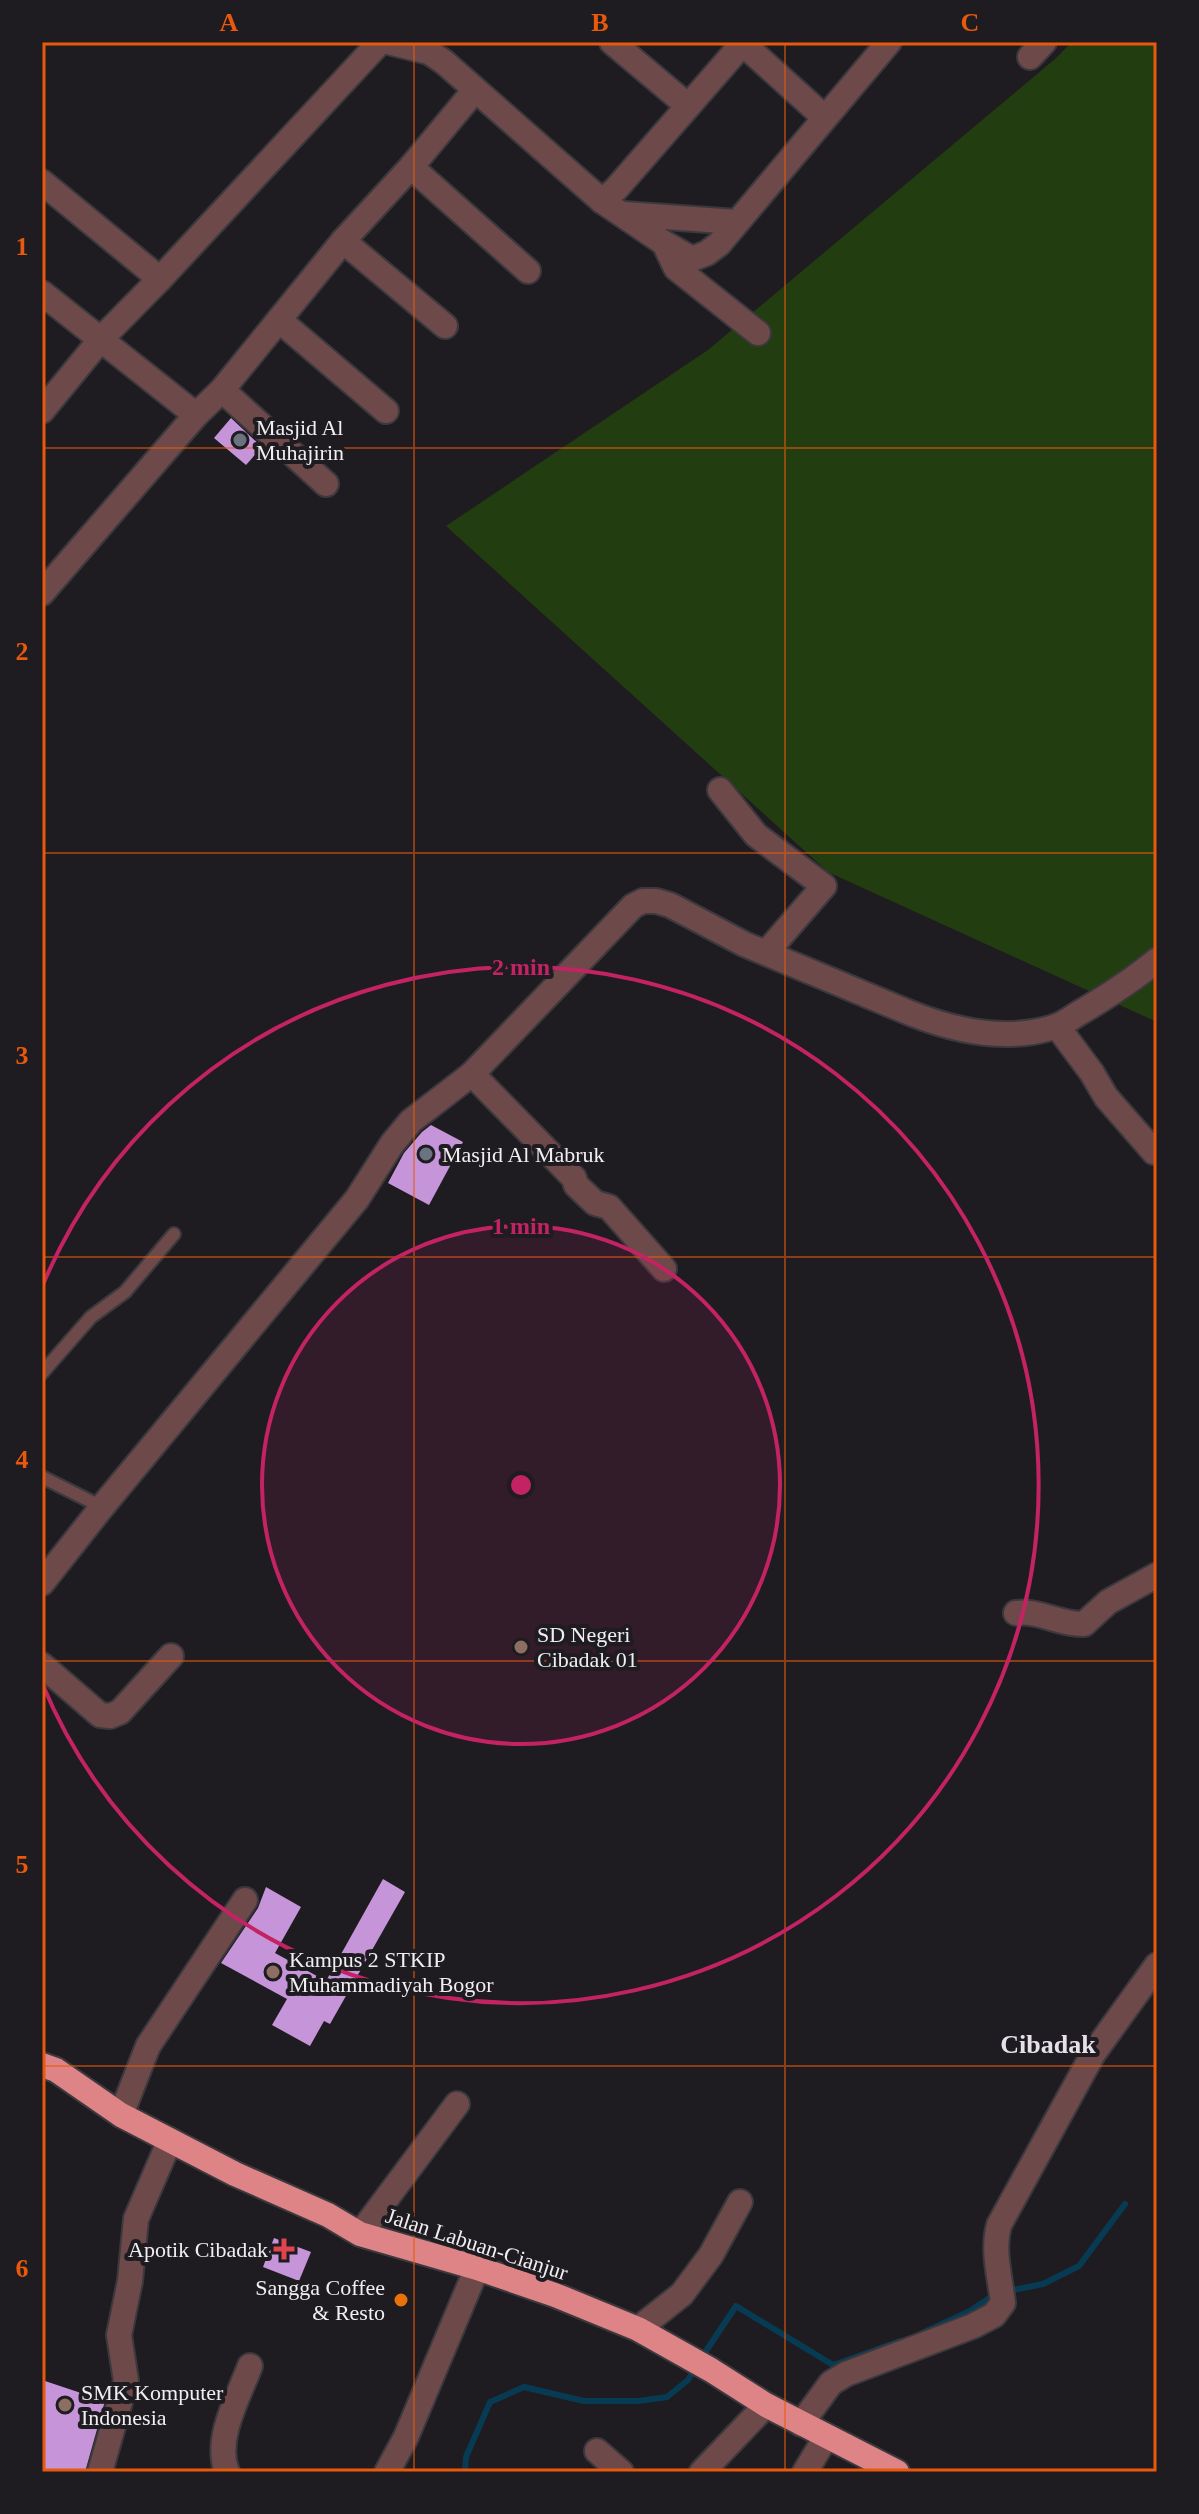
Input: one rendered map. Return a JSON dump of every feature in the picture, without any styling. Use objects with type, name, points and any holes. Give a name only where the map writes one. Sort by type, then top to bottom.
[{"type":"highway","name":"Jalan Labuan-Cianjur","points":[[42,2065],[56,2070],[121,2115],[235,2174],[328,2215],[360,2234],[477,2268],[638,2329],[766,2405],[897,2472]]},
{"type":"street","points":[[42,411],[101,339],[380,42]]},
{"type":"street","points":[[388,42],[429,52],[444,62],[612,208],[692,259],[719,244],[889,42]]},
{"type":"street","points":[[612,42],[687,105]]},
{"type":"street","points":[[612,208],[616,189],[743,42],[824,117]]},
{"type":"street","points":[[42,593],[196,415],[222,390],[343,241],[411,167],[475,90]]},
{"type":"street","points":[[411,167],[528,271]]},
{"type":"street","points":[[42,182],[160,279]]},
{"type":"street","points":[[612,208],[736,222]]},
{"type":"street","points":[[343,241],[445,326]]},
{"type":"street","points":[[664,243],[676,268],[758,333]]},
{"type":"street","points":[[42,293],[196,415]]},
{"type":"street","points":[[279,320],[386,411]]},
{"type":"street","points":[[222,390],[326,484]]},
{"type":"street","points":[[720,790],[756,835],[824,886],[766,953]]},
{"type":"street","points":[[42,1583],[357,1199],[392,1144],[411,1121],[472,1074],[633,906],[643,901],[670,905],[744,944],[910,1013],[968,1032],[1031,1032],[1057,1026],[1126,986],[1157,960]]},
{"type":"street","points":[[1057,1026],[1106,1097],[1154,1152]]},
{"type":"street","points":[[472,1074],[574,1178],[576,1185],[595,1203],[609,1207],[664,1269]]},
{"type":"street","points":[[1016,1613],[1028,1611],[1069,1624],[1084,1624],[1108,1602],[1157,1575]]},
{"type":"street","points":[[42,1665],[100,1715],[110,1716],[120,1712],[171,1656]]},
{"type":"street","points":[[121,2115],[148,2046],[245,1900]]},
{"type":"street","points":[[801,2424],[831,2383],[846,2374],[973,2326],[994,2315],[1002,2293],[995,2250],[999,2225],[1093,2054],[1157,1965]]},
{"type":"street","points":[[360,2234],[457,2104]]},
{"type":"street","points":[[100,2472],[126,2381],[119,2335],[130,2281],[136,2219],[170,2140]]},
{"type":"street","points":[[638,2329],[690,2285],[711,2255],[740,2202]]},
{"type":"street","points":[[387,2472],[406,2437],[477,2268]]},
{"type":"street","points":[[227,2472],[222,2458],[226,2433],[250,2366]]},
{"type":"street","points":[[702,2472],[766,2405]]},
{"type":"street","points":[[805,2472],[826,2437]]},
{"type":"street","points":[[597,2451],[621,2472]]},
{"type":"lane","points":[[42,1373],[91,1317],[125,1292],[174,1234]]},
{"type":"lane","points":[[42,1477],[102,1507]]},
{"type":"green space","points":[[1072,42],[1157,42],[1157,1022],[828,872],[446,526],[708,350]]},
{"type":"building","name":"Masjid Al Muhajirin","points":[[231,418],[262,447],[246,465],[214,438]]},
{"type":"building","name":"Masjid Al Mabruk","points":[[431,1125],[463,1142],[429,1205],[388,1183],[404,1153]]},
{"type":"building","name":"Kampus 2 STKIP Muhammadiyah Bogor","points":[[383,1879],[405,1892],[330,2024],[324,2021],[310,2046],[272,2025],[287,1999],[221,1963],[258,1908],[266,1887],[301,1907],[275,1953],[326,1981]]},
{"type":"building","points":[[274,2238],[311,2252],[299,2281],[263,2267]]},
{"type":"building","name":"SMK Komputer Indonesia","points":[[42,2380],[105,2401],[85,2472],[42,2472]]},
{"type":"waterway","points":[[1008,2291],[1043,2284],[1079,2266],[1125,2204]]},
{"type":"waterway","points":[[922,2333],[970,2311],[997,2293]]},
{"type":"waterway","points":[[700,2360],[736,2306],[833,2365],[900,2341]]},
{"type":"waterway","points":[[465,2472],[466,2457],[490,2402],[524,2387],[584,2401],[639,2401],[667,2397],[688,2380],[695,2369]]},
{"type":"place","name":"Masjid Al Muhajirin","points":[[240,440]]},
{"type":"place","name":"Masjid Al Mabruk","points":[[426,1154]]},
{"type":"place","name":"SD Negeri Cibadak 01","points":[[521,1647]]},
{"type":"place","name":"Kampus 2 STKIP Muhammadiyah Bogor","points":[[273,1972]]},
{"type":"place","name":"Apotik Cibadak","points":[[284,2249]]},
{"type":"place","name":"Sangga Coffee & Resto","points":[[401,2300]]},
{"type":"place","name":"SMK Komputer Indonesia","points":[[65,2405]]},
{"type":"district","name":"Cibadak","points":[[1048,2044]]}]
